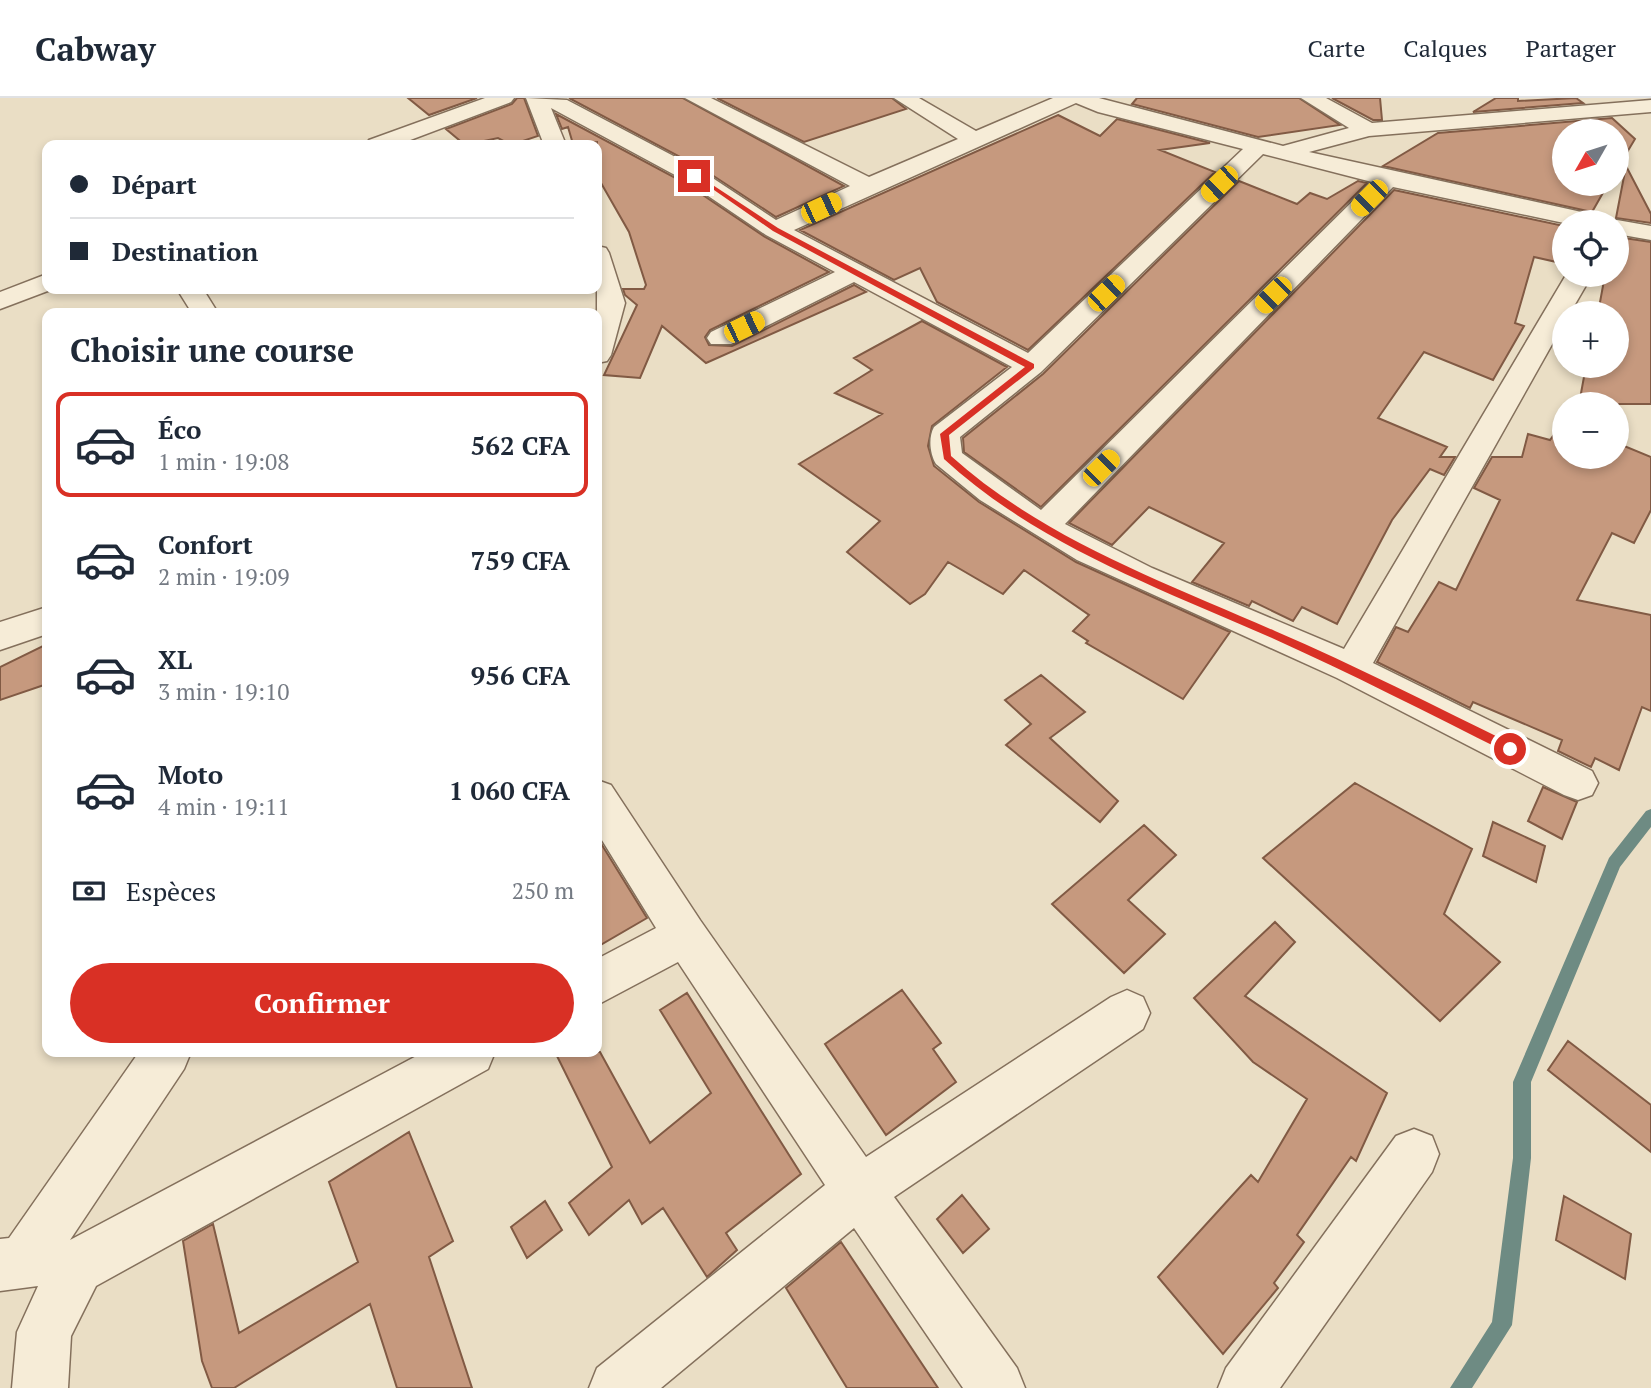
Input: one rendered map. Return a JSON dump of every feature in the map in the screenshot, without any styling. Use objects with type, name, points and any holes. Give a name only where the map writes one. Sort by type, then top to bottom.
[{"type":"street","points":[[391,140],[504,98]]},
{"type":"street","points":[[537,98],[560,104],[615,132],[694,176],[775,230],[1031,366]]},
{"type":"street","points":[[537,98],[553,140]]},
{"type":"street","points":[[695,98],[867,186]]},
{"type":"street","points":[[904,98],[973,138]]},
{"type":"street","points":[[775,230],[973,138],[1070,98]]},
{"type":"street","points":[[1081,98],[1105,108],[1268,151],[1552,213]]},
{"type":"street","points":[[1311,98],[1368,130]]},
{"type":"street","points":[[1578,783],[1351,669],[1087,552],[977,484],[947,457],[945,434],[1031,366],[1268,151],[1368,130],[1651,106]]},
{"type":"street","points":[[1044,526],[1388,179]]},
{"type":"street","points":[[1629,229],[1651,233]]},
{"type":"street","points":[[602,270],[612,303],[602,338]]},
{"type":"street","points":[[721,338],[855,272]]},
{"type":"street","points":[[0,301],[42,284]]},
{"type":"street","points":[[1351,669],[1573,287]]},
{"type":"street","points":[[0,636],[42,622]]},
{"type":"street","points":[[602,805],[685,935],[997,1388]]},
{"type":"street","points":[[602,980],[685,935]]},
{"type":"street","points":[[617,1388],[859,1191],[1126,1013]]},
{"type":"street","points":[[12,1264],[163,1057]]},
{"type":"street","points":[[12,1264],[77,1266],[462,1057]]},
{"type":"street","points":[[1246,1388],[1415,1154]]},
{"type":"street","points":[[40,1388],[44,1332],[77,1266]]},
{"type":"building","points":[[408,98],[477,98],[429,115]]},
{"type":"building","points":[[517,98],[524,98],[538,136],[526,140],[459,140],[446,129],[512,104]]},
{"type":"building","points":[[569,98],[683,98],[844,186],[776,217],[703,169]]},
{"type":"building","points":[[717,98],[892,98],[906,109],[804,142]]},
{"type":"building","points":[[1137,98],[1299,98],[1340,125],[1258,137],[1132,104]]},
{"type":"building","points":[[1332,98],[1380,98],[1382,120],[1373,120]]},
{"type":"building","points":[[1496,98],[1518,98],[1518,101],[1576,98],[1583,103],[1473,112]]},
{"type":"building","points":[[556,114],[685,183],[765,237],[829,272],[710,330],[705,337],[709,345],[732,346],[854,285],[866,292],[706,363],[662,326],[640,378],[604,375],[637,305],[625,295],[623,289],[644,289],[646,285],[629,232],[602,185],[602,140],[572,140],[568,127],[562,129]]},
{"type":"building","points":[[1058,115],[1100,136],[1117,119],[1210,143],[1160,150],[1215,172],[1028,350],[937,302],[920,268],[894,280],[800,230]]},
{"type":"building","points":[[1552,123],[1552,196],[1601,196],[1593,210],[1583,210],[1383,166],[1438,133]]},
{"type":"building","points":[[1629,134],[1635,139],[1629,149]]},
{"type":"building","points":[[1629,172],[1651,214],[1651,223],[1629,220],[1629,210],[1618,210],[1620,196],[1629,196]]},
{"type":"building","points":[[1239,181],[1297,204],[1310,193],[1327,199],[1358,181],[1367,183],[1041,507],[964,452],[963,438],[1043,374]]},
{"type":"building","points":[[1394,190],[1552,223],[1552,261],[1534,257],[1515,323],[1524,326],[1493,380],[1424,352],[1378,418],[1447,447],[1440,457],[1455,457],[1444,475],[1430,469],[1392,520],[1337,624],[1302,607],[1293,621],[1252,601],[1249,606],[1192,582],[1224,543],[1149,507],[1112,545],[1069,523]]},
{"type":"building","points":[[1629,239],[1651,242],[1651,404],[1629,404],[1629,392],[1581,392],[1584,378],[1629,378],[1629,301],[1600,301],[1603,287],[1629,287]]},
{"type":"building","points":[[922,321],[1007,367],[932,426],[928,446],[934,466],[979,502],[1076,562],[1230,632],[1183,699],[1086,643],[1088,641],[1073,631],[1089,615],[1024,570],[1003,594],[948,562],[925,594],[910,604],[847,552],[880,521],[799,464],[882,414],[835,393],[872,370],[854,358]]},
{"type":"building","points":[[1528,434],[1550,440],[1552,437],[1552,469],[1629,469],[1629,448],[1651,457],[1651,510],[1634,543],[1612,533],[1577,600],[1651,615],[1651,711],[1642,707],[1619,770],[1595,758],[1591,767],[1558,751],[1562,740],[1473,702],[1470,708],[1377,662],[1396,627],[1408,632],[1439,582],[1456,590],[1500,500],[1474,488],[1492,457],[1522,457]]},
{"type":"building","points":[[42,646],[42,686],[0,700],[0,667]]},
{"type":"building","points":[[1041,675],[1085,712],[1050,738],[1118,801],[1100,822],[1006,745],[1031,724],[1005,700]]},
{"type":"building","points":[[1355,783],[1472,849],[1444,914],[1500,962],[1440,1021],[1263,858]]},
{"type":"building","points":[[1543,787],[1577,802],[1562,839],[1528,821]]},
{"type":"building","points":[[1493,822],[1545,846],[1536,882],[1483,856]]},
{"type":"building","points":[[1144,825],[1176,855],[1128,900],[1165,934],[1124,973],[1052,904]]},
{"type":"building","points":[[602,845],[647,918],[602,944]]},
{"type":"building","points":[[1275,922],[1295,942],[1245,996],[1387,1093],[1356,1161],[1351,1157],[1297,1235],[1304,1242],[1274,1283],[1278,1288],[1223,1354],[1158,1277],[1251,1175],[1258,1182],[1307,1099],[1253,1062],[1194,998]]},
{"type":"building","points":[[902,990],[941,1043],[933,1049],[956,1082],[886,1135],[825,1044]]},
{"type":"building","points":[[687,993],[801,1174],[726,1233],[737,1250],[707,1277],[663,1208],[642,1224],[629,1200],[589,1235],[569,1203],[612,1167],[557,1057],[602,1056],[650,1143],[711,1093],[660,1010]]},
{"type":"building","points":[[1568,1041],[1651,1105],[1651,1152],[1548,1070]]},
{"type":"building","points":[[409,1132],[453,1241],[429,1257],[472,1388],[397,1388],[370,1304],[234,1388],[212,1388],[202,1361],[183,1241],[213,1224],[239,1333],[358,1262],[329,1182]]},
{"type":"building","points":[[962,1195],[989,1229],[963,1253],[937,1219]]},
{"type":"building","points":[[1564,1196],[1631,1234],[1625,1279],[1556,1240]]},
{"type":"building","points":[[545,1201],[562,1230],[527,1258],[511,1227]]},
{"type":"building","points":[[841,1242],[938,1388],[847,1388],[786,1288]]},
{"type":"waterway","points":[[1460,1388],[1502,1325],[1522,1158],[1522,1082],[1614,863],[1651,816]]},
{"type":"route","points":[[694,176],[775,230],[1031,366],[945,434],[947,457],[977,484],[1087,552],[1351,669],[1510,749]]}]
